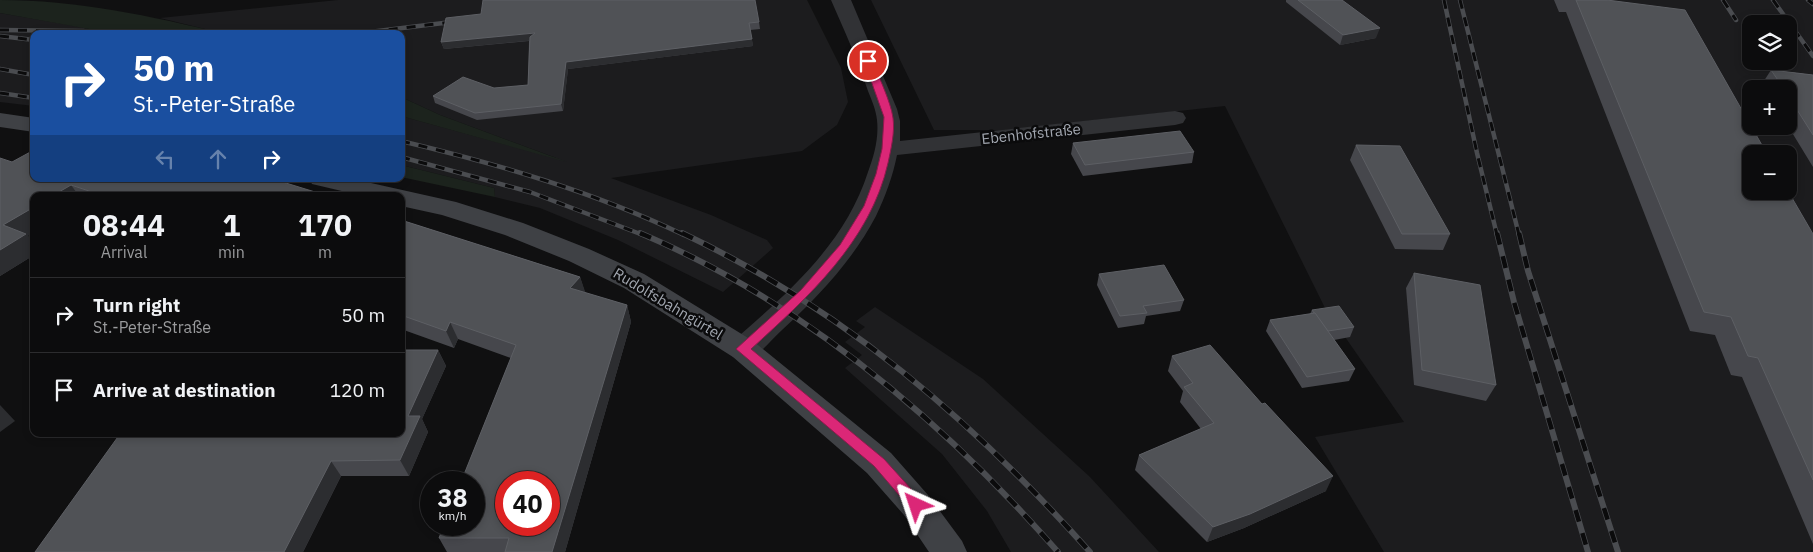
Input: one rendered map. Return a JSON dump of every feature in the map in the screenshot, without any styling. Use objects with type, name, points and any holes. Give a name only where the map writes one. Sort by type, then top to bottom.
[{"type":"street","points":[[743,349],[806,292],[844,248],[870,206],[881,174],[887,149],[888,117],[866,54],[841,0]]},
{"type":"street","name":"Ebenhofstraße","points":[[887,149],[1176,118]]},
{"type":"street","points":[[0,120],[30,124]]},
{"type":"street","points":[[334,182],[378,192]]},
{"type":"street","name":"Rudolfsbahngürtel","points":[[405,199],[447,208],[514,229],[579,255],[634,281],[743,349],[879,462],[916,505],[949,552]]},
{"type":"shaded area","points":[[0,0],[57,3],[113,10],[208,30],[95,30],[0,13]]},
{"type":"shaded area","points":[[338,0],[807,0],[841,68],[848,102],[837,125],[802,151],[611,178],[711,215],[767,240],[773,248],[723,292],[618,240],[540,208],[495,197],[494,188],[405,166],[405,117],[559,159],[440,115],[405,99],[405,30],[209,30],[160,18]]},
{"type":"shaded area","points":[[871,0],[1813,0],[1813,552],[1384,552],[1315,437],[1404,422],[1325,308],[1225,106],[1003,130],[934,130]]},
{"type":"shaded area","points":[[0,13],[98,30],[30,30],[30,106],[0,102]]},
{"type":"shaded area","points":[[405,99],[440,115],[567,162],[405,117]]},
{"type":"shaded area","points":[[405,166],[494,188],[495,197],[405,178]]},
{"type":"shaded area","points":[[875,307],[983,379],[1090,477],[1159,552],[1011,552],[987,511],[942,454],[845,368],[862,355],[845,342],[865,327],[856,321]]},
{"type":"building","points":[[483,0],[755,0],[759,22],[749,23],[752,39],[566,62],[561,104],[475,113],[433,96],[463,77],[494,88],[528,85],[530,37],[535,33],[441,42],[446,18],[481,14]]},
{"type":"building","points":[[1298,0],[1342,0],[1380,28],[1343,35]]},
{"type":"building","points":[[1576,0],[1607,0],[1685,10],[1742,110],[1742,135],[1756,135],[1762,145],[1742,145],[1742,200],[1793,200],[1813,234],[1813,480],[1758,358],[1748,356],[1731,317],[1704,312]]},
{"type":"building","points":[[1771,70],[1813,75],[1813,135],[1797,110],[1797,80],[1778,80]]},
{"type":"building","points":[[1180,131],[1194,152],[1085,165],[1073,143]]},
{"type":"building","points":[[1356,145],[1400,146],[1450,234],[1402,234]]},
{"type":"building","points":[[30,152],[30,182],[283,182],[315,192],[92,192],[71,185],[59,192],[30,192],[30,209],[3,225],[26,234],[0,250],[0,158],[12,162]]},
{"type":"building","points":[[405,221],[580,277],[570,288],[627,305],[560,526],[560,471],[495,471],[495,536],[557,536],[552,552],[505,552],[509,538],[439,538],[440,536],[485,536],[485,471],[465,471],[516,345],[450,322],[446,331],[405,316]]},
{"type":"building","points":[[1164,265],[1184,300],[1143,306],[1147,313],[1120,316],[1099,274]]},
{"type":"building","points":[[1414,273],[1480,285],[1496,385],[1422,370]]},
{"type":"building","points":[[1339,306],[1354,327],[1328,331],[1312,310]]},
{"type":"building","points":[[1315,313],[1355,369],[1307,377],[1270,320]]},
{"type":"building","points":[[1210,345],[1262,404],[1265,403],[1333,476],[1250,514],[1213,527],[1139,455],[1214,423],[1184,387],[1193,383],[1172,356]]},
{"type":"building","points":[[405,350],[438,350],[408,416],[420,416],[400,460],[331,461],[284,552],[35,552],[118,437],[405,437]]},
{"type":"railway","points":[[1444,0],[1497,235]]},
{"type":"railway","points":[[1460,0],[1519,235]]},
{"type":"railway","points":[[1723,0],[1736,20]]},
{"type":"railway","points":[[1773,0],[1813,56]]},
{"type":"railway","points":[[1808,0],[1813,4]]},
{"type":"railway","points":[[386,30],[460,21]]},
{"type":"railway","points":[[0,30],[30,30]]},
{"type":"railway","points":[[0,36],[30,40]]},
{"type":"railway","points":[[0,69],[30,74]]},
{"type":"railway","points":[[0,93],[30,97]]},
{"type":"railway","points":[[405,142],[545,180],[615,205],[684,235]]},
{"type":"railway","points":[[405,158],[530,192],[643,235]]},
{"type":"railway","points":[[640,233],[700,261],[758,293],[813,329],[867,369],[918,411],[967,456],[1058,552]]},
{"type":"railway","points":[[682,233],[741,263],[797,296],[851,333],[902,372],[952,413],[999,457],[1090,552]]},
{"type":"railway","points":[[1497,233],[1514,302],[1588,552]]},
{"type":"railway","points":[[1519,233],[1528,271],[1618,552]]},
{"type":"route","points":[[868,61],[888,117],[887,149],[870,206],[844,248],[806,292],[743,349],[879,462],[916,505]]}]
